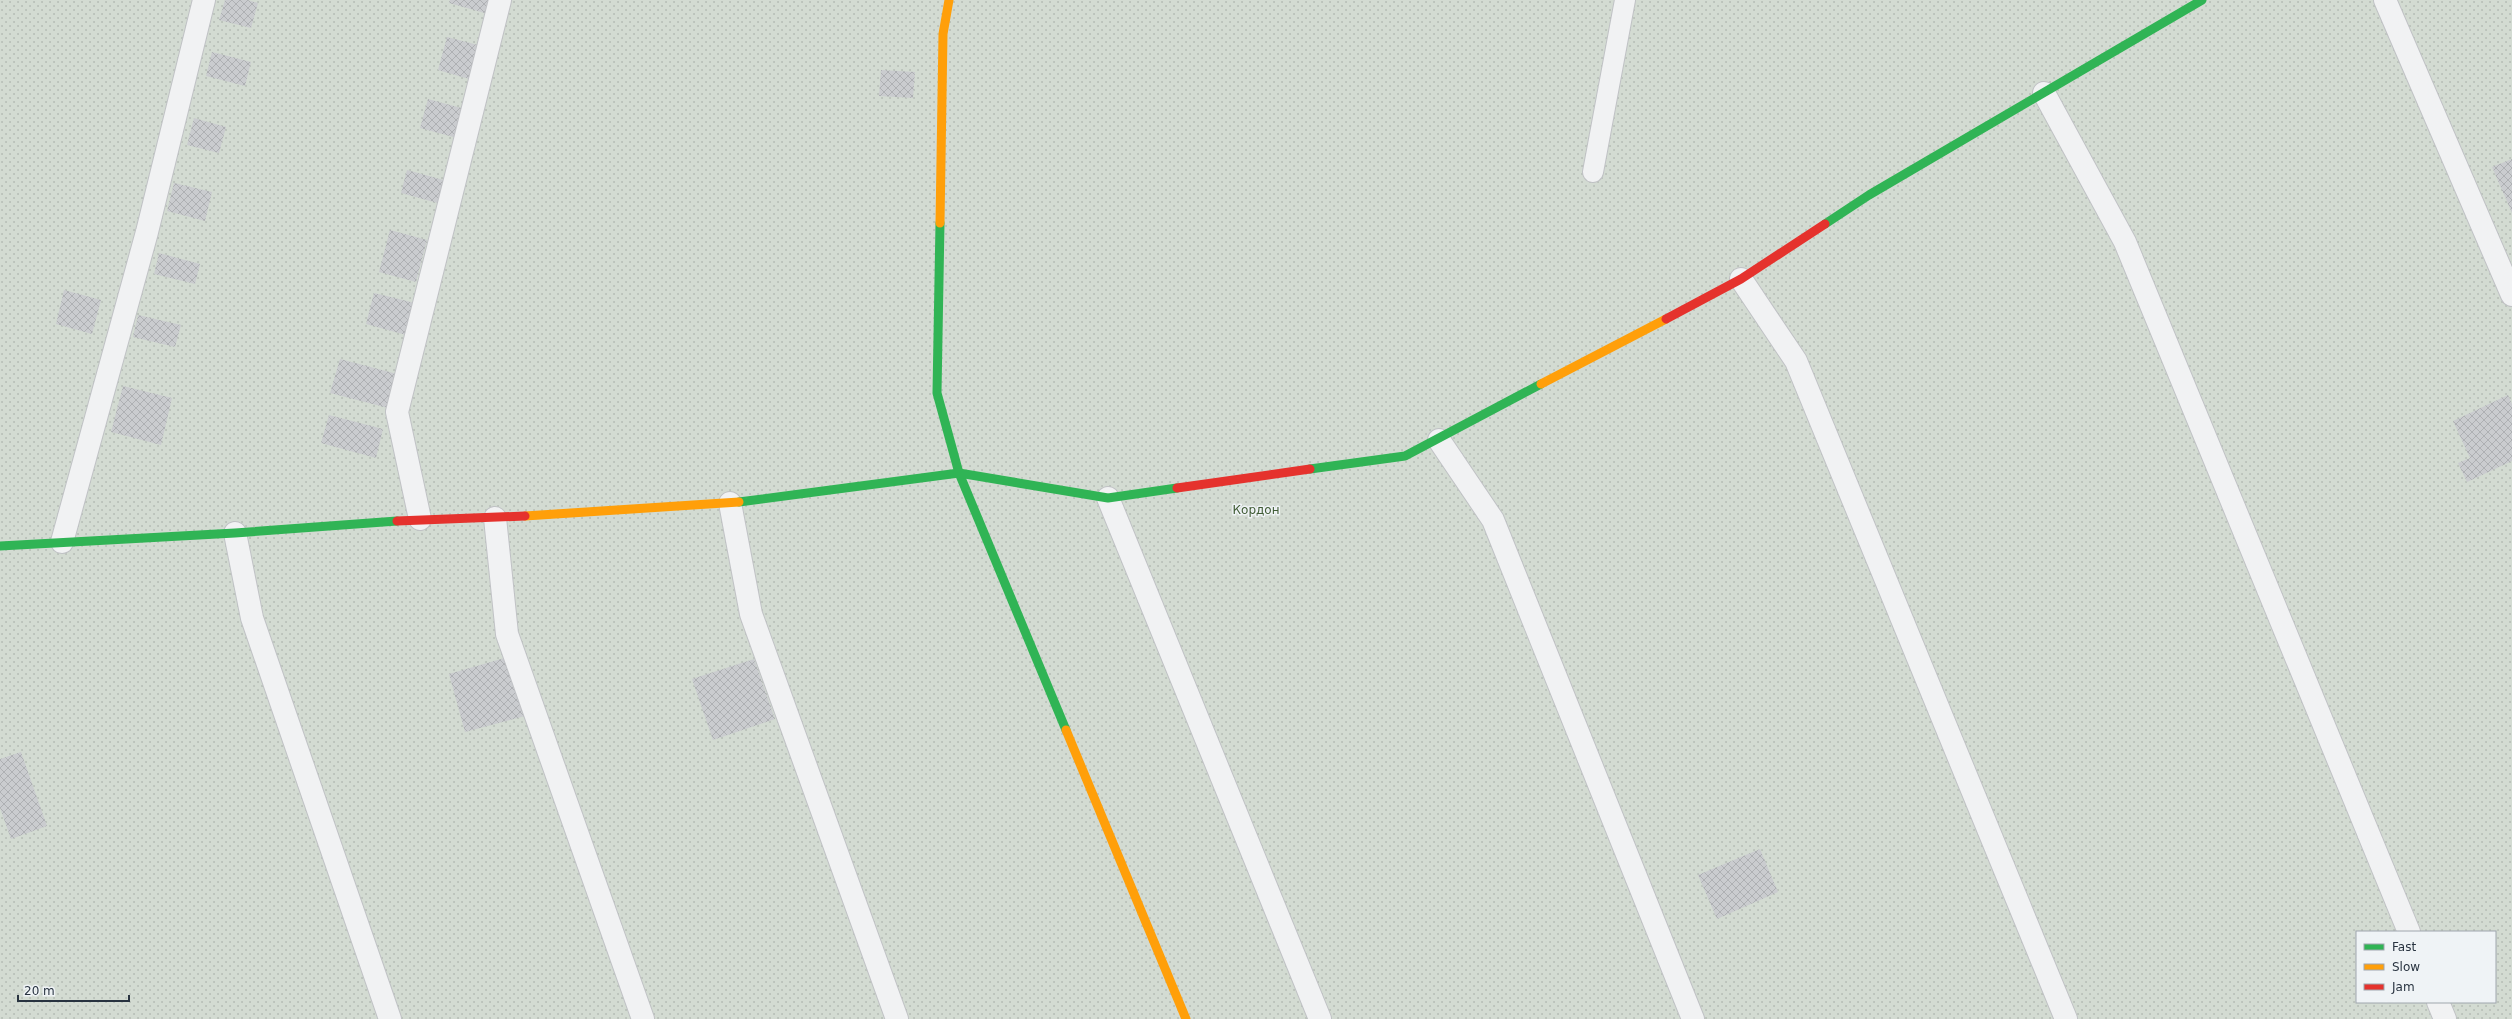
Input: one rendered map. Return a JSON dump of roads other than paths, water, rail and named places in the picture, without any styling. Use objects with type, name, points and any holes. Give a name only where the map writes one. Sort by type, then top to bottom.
[{"type":"street","points":[[62,542],[146,232],[204,0]]},
{"type":"street","points":[[420,519],[397,412],[500,0]]},
{"type":"street","points":[[949,0],[943,34],[937,393],[959,473],[1186,1019]]},
{"type":"street","points":[[0,546],[235,533],[420,519],[495,518],[730,503],[959,473],[1108,498],[1405,456],[1439,440],[1741,279],[1869,195],[2202,0]]},
{"type":"street","points":[[2385,0],[2512,295]]},
{"type":"street","points":[[2044,92],[2125,242],[2409,931]]},
{"type":"street","points":[[1741,279],[1796,361],[2066,1019]]},
{"type":"street","points":[[1439,440],[1492,520],[1693,1019]]},
{"type":"street","points":[[1108,498],[1320,1019]]},
{"type":"street","points":[[730,503],[751,614],[897,1019]]},
{"type":"street","points":[[495,518],[507,634],[643,1019]]},
{"type":"street","points":[[235,533],[252,618],[390,1019]]},
{"type":"street","points":[[2438,1003],[2445,1019]]},
{"type":"lane","points":[[1593,172],[1625,0]]},
{"type":"park label","name":"Кордон","points":[[1256,510]]}]
